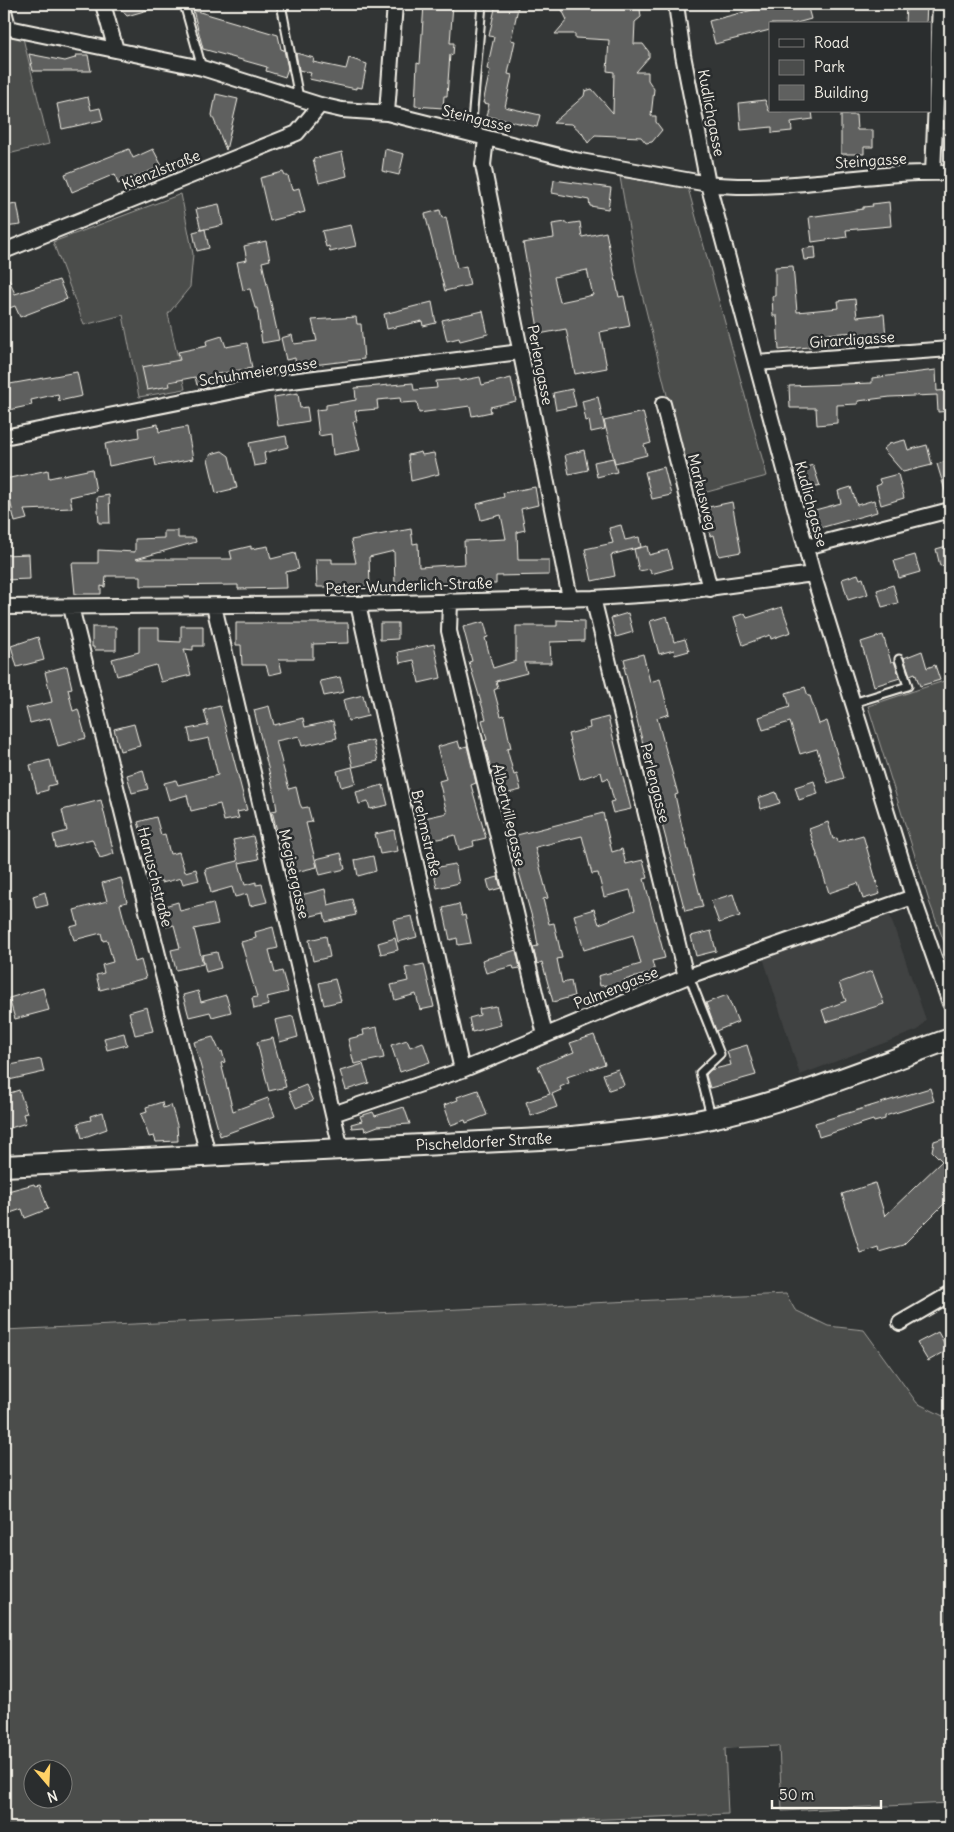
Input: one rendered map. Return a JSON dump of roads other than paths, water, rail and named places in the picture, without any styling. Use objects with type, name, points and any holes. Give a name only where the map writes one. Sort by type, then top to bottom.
[{"type":"main road","name":"Pischeldorfer Straße","points":[[4,1166],[560,1138],[639,1130],[711,1118],[808,1091],[950,1039]]},
{"type":"street","points":[[104,4],[116,50]]},
{"type":"street","points":[[387,113],[395,4]]},
{"type":"street","name":"Kudlichgasse","points":[[676,4],[683,55],[708,184],[813,574],[913,897],[950,1002]]},
{"type":"street","points":[[933,173],[940,4]]},
{"type":"street","name":"Steingasse","points":[[8,28],[202,68],[320,105],[342,110],[387,113],[575,160],[708,184],[726,186],[774,184],[950,173]]},
{"type":"street","name":"Kienzlstraße","points":[[4,251],[296,133],[320,105]]},
{"type":"street","name":"Perlengasse","points":[[486,139],[483,166],[570,598]]},
{"type":"street","name":"Girardigasse","points":[[756,363],[950,349]]},
{"type":"street","name":"Schuhmeiergasse","points":[[4,437],[268,384],[520,352]]},
{"type":"street","name":"Markusweg","points":[[663,404],[710,588]]},
{"type":"street","points":[[806,548],[950,510]]},
{"type":"street","name":"Peter-Wunderlich-Straße","points":[[4,607],[358,604],[593,598],[710,588],[813,574]]},
{"type":"street","name":"Perlengasse","points":[[593,598],[688,976]]},
{"type":"street","name":"Albertvillegasse","points":[[450,601],[449,631],[545,1035]]},
{"type":"street","name":"Brehmstraße","points":[[358,604],[462,1070]]},
{"type":"street","name":"Megisergasse","points":[[214,606],[341,1149]]},
{"type":"street","name":"Hanuschstraße","points":[[71,607],[208,1155]]},
{"type":"street","name":"Palmengasse","points":[[333,1114],[462,1070],[688,976],[913,897]]},
{"type":"street","points":[[900,1323],[950,1294]]},
{"type":"lane","points":[[6,4],[8,28]]},
{"type":"lane","points":[[184,4],[202,68]]},
{"type":"lane","points":[[281,4],[299,98]]},
{"type":"lane","points":[[471,135],[482,4]]},
{"type":"lane","points":[[853,703],[908,686],[899,659]]},
{"type":"lane","points":[[688,976],[720,1054],[700,1074],[711,1118]]}]
